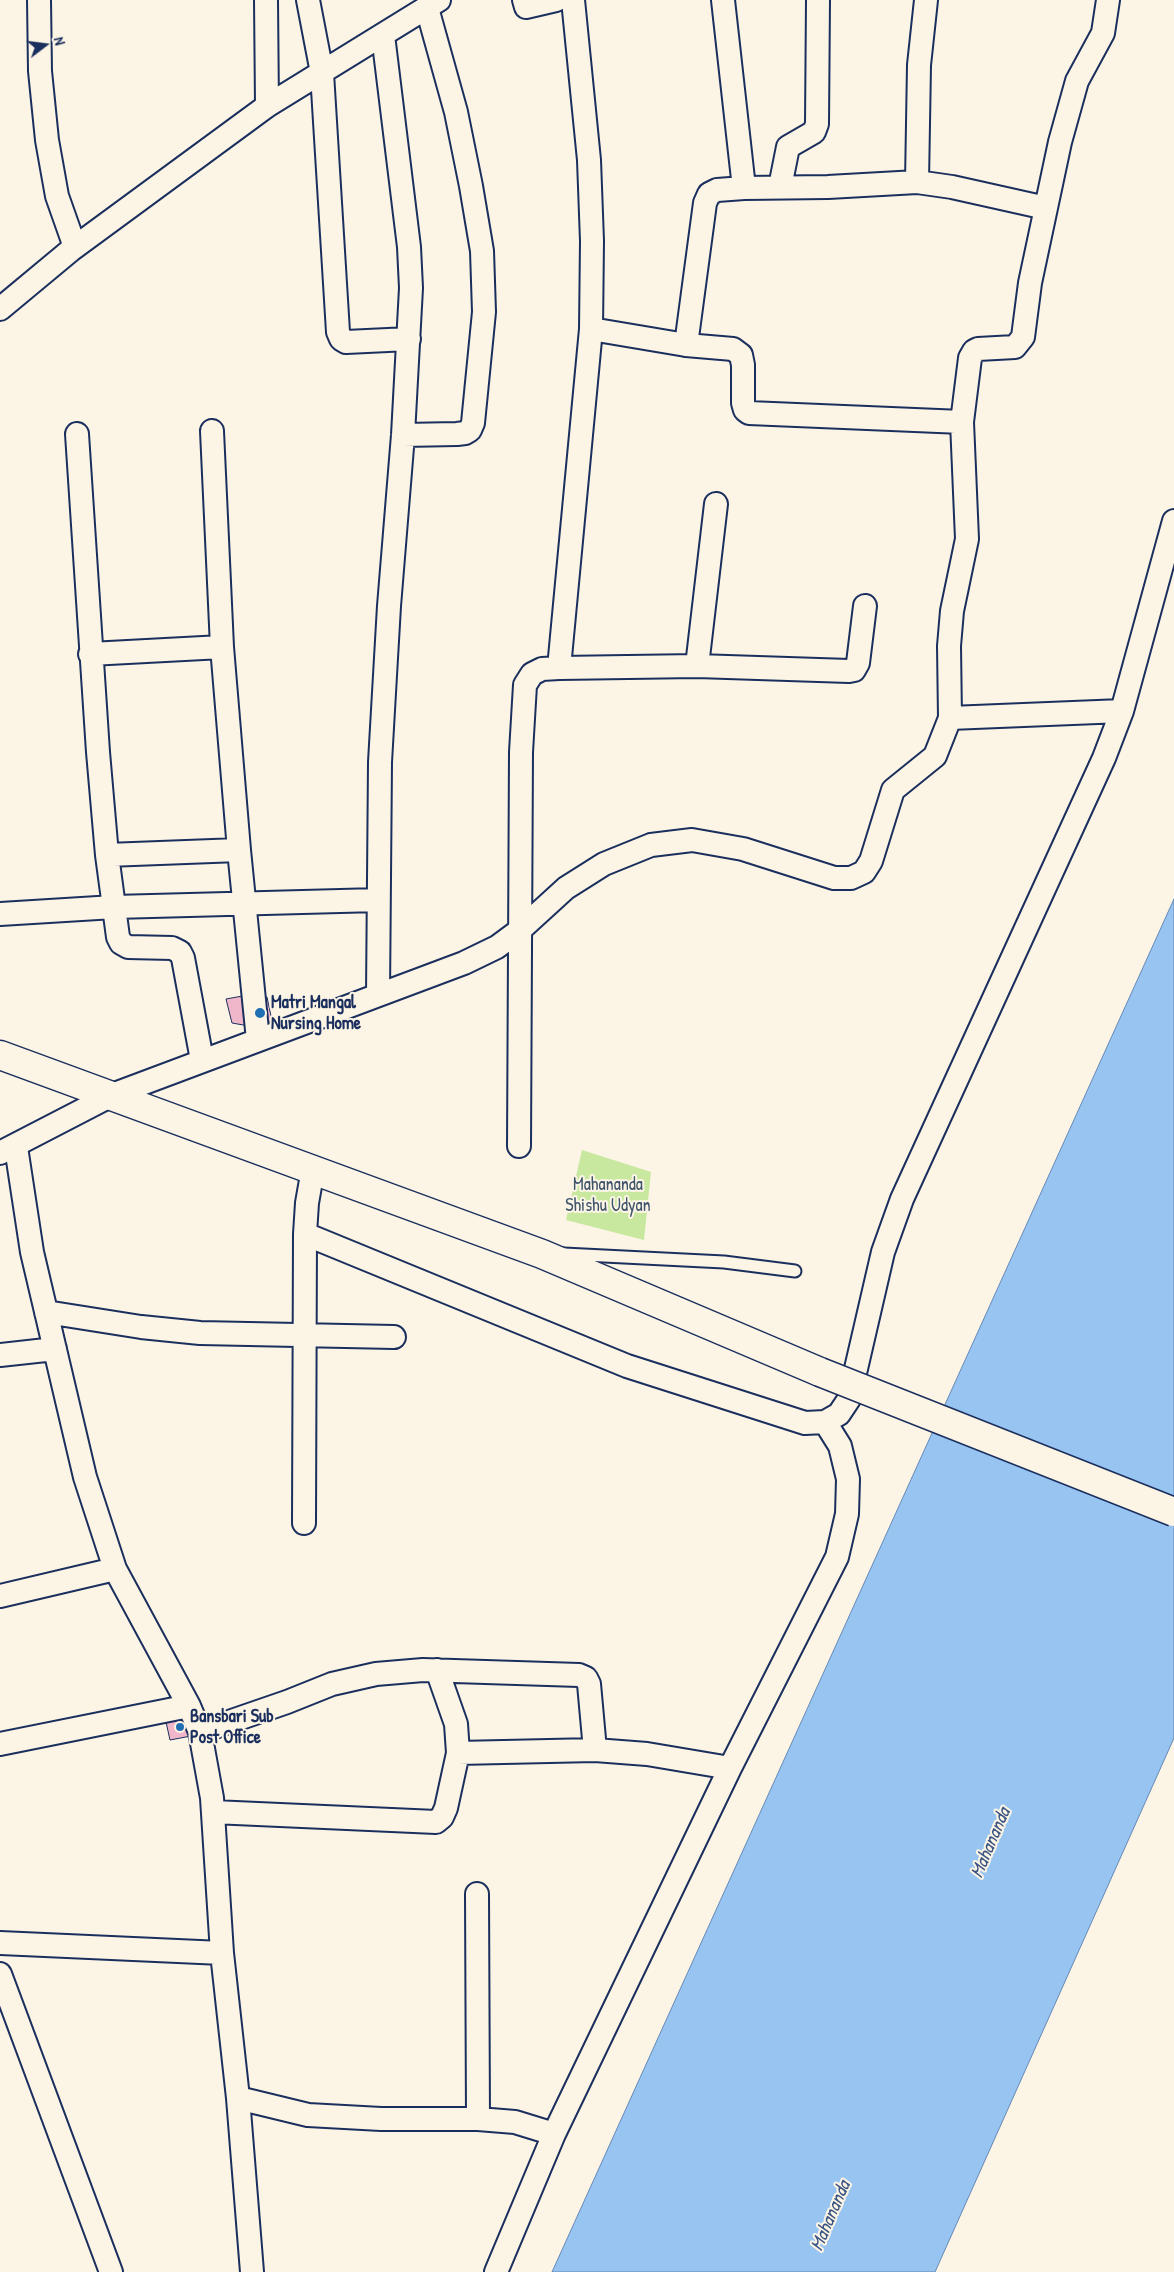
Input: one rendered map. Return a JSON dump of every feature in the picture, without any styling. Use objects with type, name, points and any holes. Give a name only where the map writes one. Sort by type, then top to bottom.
[{"type":"main road","points":[[3,1056],[542,1254],[820,1372],[1174,1512]]},
{"type":"street","points":[[40,0],[40,71],[48,140],[57,196],[75,247]]},
{"type":"street","points":[[266,0],[267,106]]},
{"type":"street","points":[[308,0],[322,72],[338,332],[341,339],[346,342],[409,339]]},
{"type":"street","points":[[524,0],[526,7],[556,0]]},
{"type":"street","points":[[559,668],[591,329],[592,242],[590,160],[573,0]]},
{"type":"street","points":[[723,0],[744,188]]},
{"type":"street","points":[[780,187],[788,147],[814,132],[817,124],[818,0]]},
{"type":"street","points":[[917,182],[919,65],[926,0]]},
{"type":"street","points":[[252,2272],[238,2098],[222,1953],[213,1812],[200,1732],[189,1706],[115,1569],[85,1477],[8,1150],[112,1095],[464,963],[497,947],[520,930],[566,888],[596,869],[651,846],[692,840],[743,849],[834,878],[850,878],[864,872],[871,860],[886,806],[893,790],[935,756],[950,718],[949,646],[952,611],[967,539],[962,422],[970,358],[974,350],[983,347],[1014,347],[1023,337],[1030,283],[1072,97],[1083,68],[1103,33],[1108,0]]},
{"type":"street","points":[[0,309],[75,247],[267,106],[433,4],[471,186],[482,251],[484,312],[473,423],[470,430],[457,434],[403,434]]},
{"type":"street","points":[[378,994],[380,762],[389,606],[403,434],[411,288],[410,247],[383,34]]},
{"type":"street","points":[[686,345],[705,203],[709,194],[717,190],[917,182],[952,187],[1046,208]]},
{"type":"street","points":[[591,329],[686,345],[733,349],[740,355],[743,365],[743,403],[745,410],[749,412],[962,422]]},
{"type":"street","points":[[212,432],[222,647],[239,850],[258,1040]]},
{"type":"street","points":[[77,434],[90,654],[107,855],[118,937],[121,943],[128,948],[172,948],[180,952],[183,958],[202,1060]]},
{"type":"street","points":[[697,666],[716,504]]},
{"type":"street","points":[[305,1234],[627,1366],[805,1423],[825,1422],[839,1414],[849,1399],[883,1252],[902,1199],[1104,758],[1122,711],[1174,520]]},
{"type":"street","points":[[519,1146],[521,752],[525,685],[532,674],[542,669],[559,668],[697,666],[854,670],[858,663],[865,606]]},
{"type":"street","points":[[90,654],[222,647]]},
{"type":"street","points":[[950,718],[1122,711]]},
{"type":"street","points":[[107,855],[239,850]]},
{"type":"street","points":[[0,914],[244,902],[378,900]]},
{"type":"street","points":[[304,1523],[305,1234],[307,1203],[313,1170]]},
{"type":"street","points":[[46,1312],[141,1327],[200,1333],[394,1337]]},
{"type":"street","points":[[0,1355],[55,1349]]},
{"type":"street","points":[[496,2272],[554,2134],[730,1768],[836,1557],[847,1514],[848,1479],[840,1446],[825,1422]]},
{"type":"street","points":[[0,1596],[115,1569]]},
{"type":"street","points":[[200,1732],[287,1702],[332,1684],[376,1674],[437,1670],[579,1675],[586,1678],[589,1684],[595,1750]]},
{"type":"street","points":[[213,1812],[436,1822],[442,1817],[446,1808],[458,1753],[456,1724],[437,1670]]},
{"type":"street","points":[[0,1744],[189,1706]]},
{"type":"street","points":[[458,1753],[595,1750],[647,1754],[730,1768]]},
{"type":"street","points":[[477,1894],[478,2119]]},
{"type":"street","points":[[0,1943],[222,1953]]},
{"type":"street","points":[[0,1974],[111,2272]]},
{"type":"street","points":[[238,2098],[308,2115],[381,2119],[478,2119],[515,2122],[554,2134]]},
{"type":"lane","points":[[542,1254],[670,1258],[724,1262],[795,1271]]},
{"type":"green space","name":"Mahananda Shishu Udyan","points":[[582,1150],[651,1172],[644,1240],[566,1220]]},
{"type":"water","name":"Mahananda","points":[[1174,899],[1174,1738],[935,2272],[552,2272]]},
{"type":"building","points":[[259,993],[260,998],[267,997],[272,1021],[249,1026],[232,1023],[226,999]]},
{"type":"building","points":[[188,1718],[191,1736],[170,1740],[166,1722]]},
{"type":"place","name":"Matri Mangal Nursing Home","points":[[260,1013]]},
{"type":"place","name":"Bansbari Sub Post Office","points":[[180,1727]]}]
